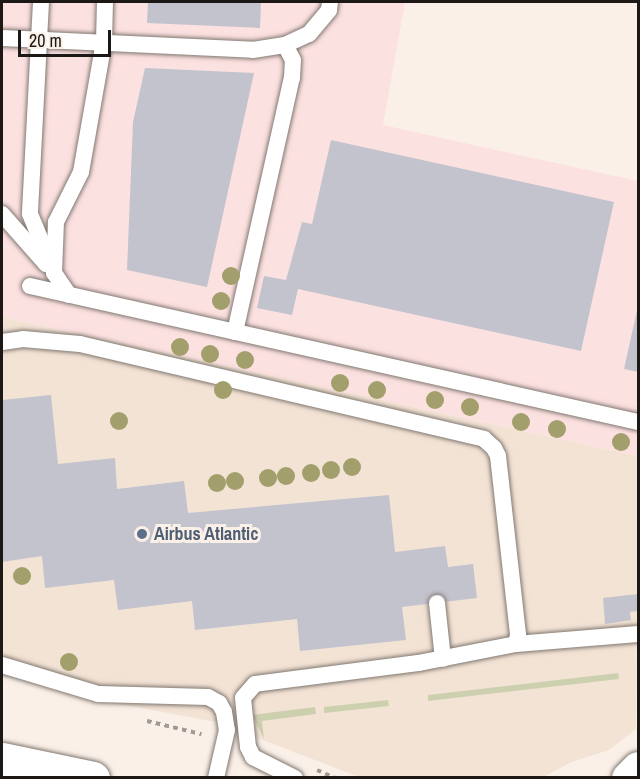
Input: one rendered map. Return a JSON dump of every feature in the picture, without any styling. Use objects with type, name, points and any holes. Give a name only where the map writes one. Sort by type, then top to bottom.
[{"type":"street","points":[[2,759],[93,777]]},
{"type":"street","points":[[628,777],[639,768]]},
{"type":"lane","points":[[41,2],[30,214],[54,273]]},
{"type":"lane","points":[[54,273],[56,222],[81,172],[104,42],[105,2]]},
{"type":"lane","points":[[2,38],[253,50],[285,45],[309,34],[329,10],[330,2]]},
{"type":"lane","points":[[235,332],[292,78],[293,60],[285,45]]},
{"type":"lane","points":[[2,214],[54,273],[69,295]]},
{"type":"lane","points":[[30,286],[639,422]]},
{"type":"lane","points":[[2,342],[23,339],[80,344],[484,439],[498,456],[518,634],[516,644]]},
{"type":"lane","points":[[436,603],[443,659]]},
{"type":"lane","points":[[301,772],[253,757],[248,747],[243,698],[255,684],[443,659],[516,644],[639,634]]},
{"type":"lane","points":[[2,665],[98,694],[208,697],[219,703],[224,712],[227,741],[216,777]]},
{"type":"path","points":[[137,719],[227,741]]},
{"type":"path","points":[[301,772],[335,777]]},
{"type":"shaded area","points":[[2,2],[405,2],[383,125],[638,181],[638,456],[2,317]]},
{"type":"shaded area","name":"Airbus Atlantic","points":[[2,317],[638,456],[636,729],[609,750],[572,762],[543,777],[359,777],[216,722],[77,696],[2,673]]},
{"type":"green space","points":[[618,673],[619,679],[428,701],[428,695]]},
{"type":"green space","points":[[388,700],[389,706],[324,713],[324,707]]},
{"type":"green space","points":[[315,707],[316,714],[262,721],[264,739],[252,715]]},
{"type":"building","points":[[148,2],[261,2],[260,28],[147,23]]},
{"type":"building","points":[[145,68],[254,73],[207,287],[127,270],[133,122]]},
{"type":"building","points":[[331,140],[614,202],[581,351],[298,289],[292,315],[257,308],[264,276],[286,280],[302,222],[312,224]]},
{"type":"building","points":[[638,306],[638,372],[624,369]]},
{"type":"building","points":[[51,395],[58,464],[115,458],[117,489],[184,481],[188,513],[389,495],[395,552],[445,546],[448,567],[473,564],[477,598],[402,607],[406,640],[300,651],[297,619],[195,630],[192,601],[118,610],[114,580],[45,588],[42,556],[2,562],[2,400]]},
{"type":"building","points":[[638,594],[638,611],[630,612],[631,620],[605,624],[603,598]]},
{"type":"place","name":"Airbus Atlantic","points":[[142,534]]}]
